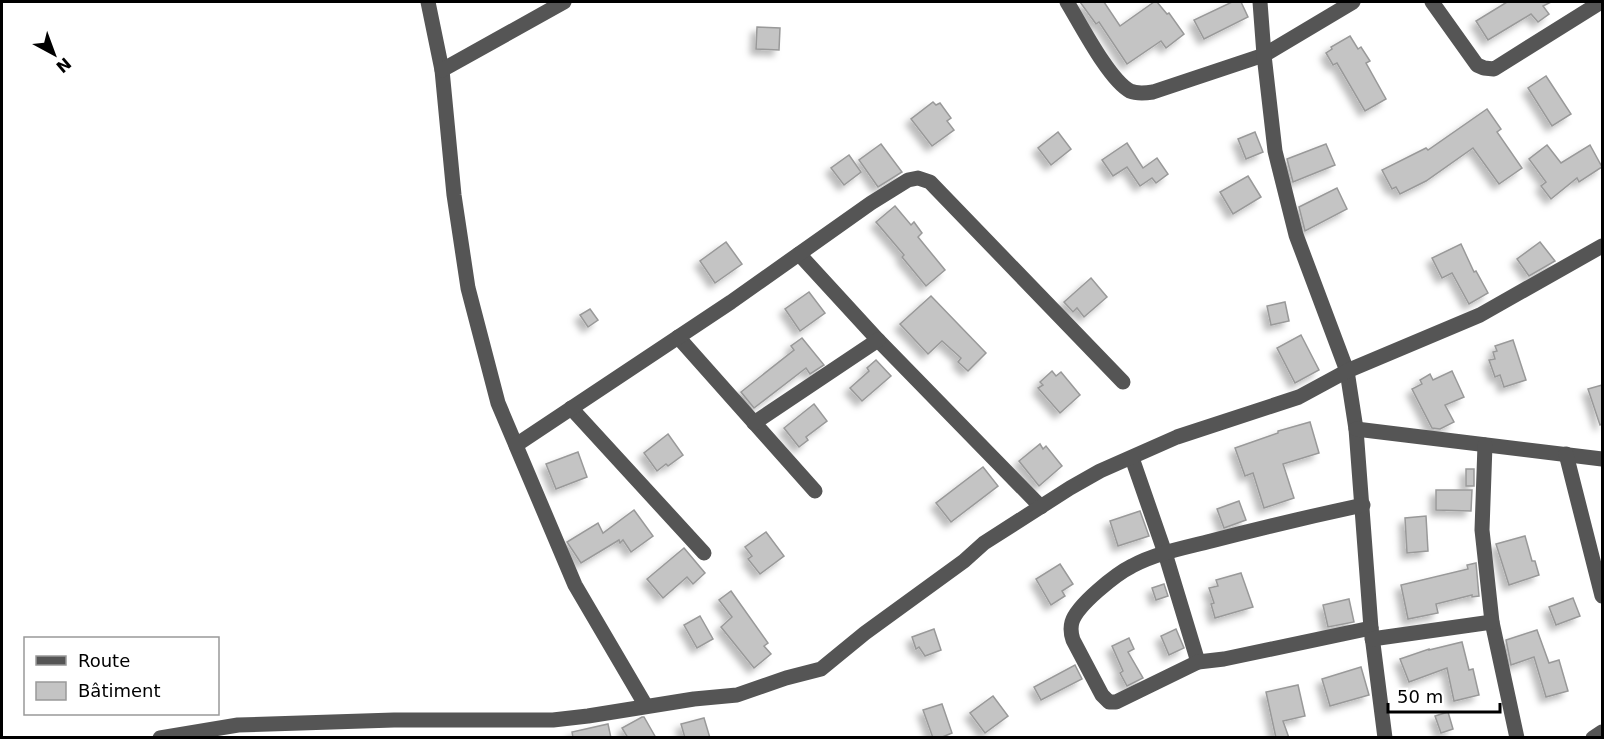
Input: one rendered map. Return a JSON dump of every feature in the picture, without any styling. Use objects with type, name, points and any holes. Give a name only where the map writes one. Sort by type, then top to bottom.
[{"type":"street","points":[[428,2],[442,69],[454,195],[468,288],[498,403],[574,585],[646,706]]},
{"type":"street","points":[[442,69],[564,2]]},
{"type":"street","points":[[1067,2],[1105,63],[1122,85],[1138,93],[1153,92],[1264,56],[1353,2]]},
{"type":"street","points":[[1260,2],[1275,151],[1296,235],[1347,371],[1356,429],[1372,634],[1385,738]]},
{"type":"street","points":[[1431,2],[1477,65],[1494,69],[1601,2]]},
{"type":"street","points":[[516,445],[678,337],[871,202],[909,180],[918,178],[930,182],[1123,382]]},
{"type":"street","points":[[160,738],[394,720],[553,720],[736,695],[821,669],[865,633],[964,561],[984,543],[1100,471],[1177,437],[1299,397],[1347,371],[1480,315],[1602,246]]},
{"type":"street","points":[[799,254],[878,340],[1041,507]]},
{"type":"street","points":[[678,337],[815,491]]},
{"type":"street","points":[[754,423],[878,340]]},
{"type":"street","points":[[571,408],[704,553]]},
{"type":"street","points":[[1356,429],[1602,459]]},
{"type":"street","points":[[1485,445],[1482,530],[1492,622],[1517,738]]},
{"type":"street","points":[[1566,454],[1602,596]]},
{"type":"street","points":[[1132,458],[1165,553],[1198,662]]},
{"type":"street","points":[[1363,505],[1271,525],[1165,553],[1132,566],[1105,583],[1072,620],[1071,630],[1073,640],[1102,695],[1109,702],[1116,702],[1198,662],[1372,634],[1492,622]]},
{"type":"street","points":[[1593,738],[1602,732]]},
{"type":"building","points":[[1080,2],[1104,2],[1120,26],[1157,2],[1167,14],[1169,13],[1184,34],[1166,48],[1161,41],[1127,64],[1099,22],[1096,24]]},
{"type":"building","points":[[1232,2],[1241,2],[1248,17],[1204,39],[1194,20]]},
{"type":"building","points":[[1507,2],[1551,2],[1543,6],[1549,14],[1538,22],[1531,14],[1488,40],[1476,21]]},
{"type":"building","points":[[757,27],[780,28],[779,50],[756,49]]},
{"type":"building","points":[[1350,36],[1358,49],[1361,47],[1370,61],[1366,63],[1386,99],[1365,111],[1337,63],[1333,65],[1326,53],[1332,49],[1331,47]]},
{"type":"building","points":[[1546,76],[1571,114],[1552,126],[1528,88]]},
{"type":"building","points":[[933,102],[936,105],[940,103],[951,118],[947,121],[954,130],[932,146],[911,119]]},
{"type":"building","points":[[1487,109],[1501,129],[1497,132],[1522,168],[1499,184],[1473,148],[1426,181],[1400,194],[1396,187],[1392,189],[1382,170],[1426,148],[1428,150]]},
{"type":"building","points":[[1058,132],[1071,149],[1051,165],[1038,148]]},
{"type":"building","points":[[1255,132],[1263,152],[1246,159],[1238,139]]},
{"type":"building","points":[[1127,143],[1143,168],[1157,158],[1168,174],[1156,183],[1152,178],[1140,186],[1127,167],[1113,176],[1102,160]]},
{"type":"building","points":[[881,144],[902,172],[878,187],[859,160]]},
{"type":"building","points":[[1326,144],[1335,165],[1293,182],[1287,159]]},
{"type":"building","points":[[1547,145],[1561,163],[1590,145],[1602,167],[1579,182],[1577,178],[1551,199],[1541,186],[1546,182],[1529,159]]},
{"type":"building","points":[[849,155],[861,172],[844,185],[831,168]]},
{"type":"building","points":[[1248,176],[1261,197],[1233,214],[1220,192]]},
{"type":"building","points":[[1337,188],[1347,209],[1305,231],[1299,207]]},
{"type":"building","points":[[895,206],[911,225],[914,222],[922,233],[918,237],[945,270],[926,286],[876,222]]},
{"type":"building","points":[[726,242],[742,264],[715,283],[700,261]]},
{"type":"building","points":[[1540,242],[1555,261],[1529,276],[1517,259]]},
{"type":"building","points":[[1461,244],[1474,272],[1476,271],[1488,293],[1469,304],[1452,273],[1442,278],[1432,258]]},
{"type":"building","points":[[1091,278],[1107,297],[1084,317],[1077,308],[1073,312],[1064,302]]},
{"type":"building","points":[[809,292],[825,313],[800,331],[785,309]]},
{"type":"building","points":[[931,296],[986,353],[968,371],[958,362],[961,358],[942,341],[928,354],[900,324]]},
{"type":"building","points":[[1285,302],[1289,321],[1271,325],[1267,306]]},
{"type":"building","points":[[590,309],[598,320],[588,327],[580,315]]},
{"type":"building","points":[[1301,335],[1319,370],[1295,383],[1277,348]]},
{"type":"building","points":[[802,338],[824,365],[810,374],[806,368],[754,408],[741,392],[794,350],[791,346]]},
{"type":"building","points":[[1513,340],[1526,380],[1504,387],[1500,375],[1495,377],[1489,360],[1495,359],[1493,352],[1497,351],[1495,346]]},
{"type":"building","points":[[876,360],[891,376],[862,401],[850,388],[869,371],[867,368]]},
{"type":"building","points":[[1052,371],[1056,376],[1061,372],[1080,395],[1060,413],[1038,388],[1043,385],[1040,382]]},
{"type":"building","points":[[1452,371],[1464,397],[1445,405],[1454,422],[1440,429],[1432,428],[1412,389],[1422,384],[1420,380],[1430,374],[1433,380]]},
{"type":"building","points":[[1602,385],[1602,424],[1600,425],[1588,389]]},
{"type":"building","points":[[814,404],[827,421],[806,437],[808,440],[799,447],[784,428]]},
{"type":"building","points":[[1310,422],[1319,453],[1283,464],[1294,498],[1264,508],[1253,473],[1245,476],[1235,448],[1278,433],[1278,431]]},
{"type":"building","points":[[668,434],[683,455],[657,471],[644,453]]},
{"type":"building","points":[[1040,444],[1043,449],[1046,446],[1062,466],[1039,486],[1019,461]]},
{"type":"building","points":[[578,452],[587,477],[556,489],[546,464]]},
{"type":"building","points":[[983,467],[998,486],[951,522],[936,503]]},
{"type":"building","points":[[1466,469],[1474,469],[1474,486],[1466,486]]},
{"type":"building","points":[[1436,490],[1472,490],[1471,511],[1436,510]]},
{"type":"building","points":[[1239,501],[1246,520],[1224,528],[1217,509]]},
{"type":"building","points":[[634,510],[653,536],[631,552],[623,540],[620,543],[619,540],[581,563],[567,542],[598,523],[603,533]]},
{"type":"building","points":[[1140,511],[1149,536],[1118,546],[1110,521]]},
{"type":"building","points":[[1426,516],[1428,551],[1407,553],[1405,518]]},
{"type":"building","points":[[766,532],[784,556],[760,574],[748,559],[752,556],[745,547]]},
{"type":"building","points":[[1525,536],[1532,561],[1535,561],[1539,575],[1509,585],[1496,544]]},
{"type":"building","points":[[684,548],[705,573],[693,584],[687,577],[663,598],[647,579]]},
{"type":"building","points":[[1476,563],[1479,596],[1472,597],[1472,595],[1436,604],[1438,613],[1408,619],[1401,585],[1468,569],[1467,565]]},
{"type":"building","points":[[1060,564],[1073,584],[1062,591],[1065,596],[1051,605],[1036,579]]},
{"type":"building","points":[[1241,573],[1253,607],[1215,618],[1211,604],[1214,603],[1209,588],[1218,586],[1216,580]]},
{"type":"building","points":[[1164,584],[1168,596],[1156,600],[1152,588]]},
{"type":"building","points":[[731,591],[768,643],[764,646],[771,654],[754,668],[721,627],[732,617],[719,600]]},
{"type":"building","points":[[1573,598],[1580,616],[1556,625],[1549,607]]},
{"type":"building","points":[[1349,599],[1354,622],[1328,627],[1323,605]]},
{"type":"building","points":[[700,616],[713,639],[697,648],[684,625]]},
{"type":"building","points":[[934,629],[941,650],[925,656],[919,647],[916,649],[912,637]]},
{"type":"building","points":[[1176,629],[1184,648],[1169,655],[1161,636]]},
{"type":"building","points":[[1537,630],[1549,663],[1559,660],[1568,691],[1546,697],[1534,657],[1511,665],[1506,640]]},
{"type":"building","points":[[1129,638],[1134,649],[1128,652],[1143,678],[1127,686],[1120,673],[1123,671],[1112,646]]},
{"type":"building","points":[[1462,642],[1469,670],[1473,669],[1479,695],[1454,701],[1447,668],[1409,682],[1400,659],[1429,649]]},
{"type":"building","points":[[1075,665],[1082,679],[1041,700],[1034,687]]},
{"type":"building","points":[[1361,667],[1369,695],[1330,706],[1322,679]]},
{"type":"building","points":[[1298,685],[1305,716],[1283,721],[1289,738],[1276,738],[1266,692]]},
{"type":"building","points":[[993,696],[1008,716],[985,733],[970,713]]},
{"type":"building","points":[[942,704],[952,733],[933,738],[923,710]]},
{"type":"building","points":[[1448,712],[1453,729],[1441,733],[1435,716]]},
{"type":"building","points":[[642,717],[656,738],[628,738],[622,728]]},
{"type":"building","points":[[704,718],[710,738],[685,738],[681,724]]},
{"type":"building","points":[[608,724],[611,738],[573,738],[572,732]]}]
